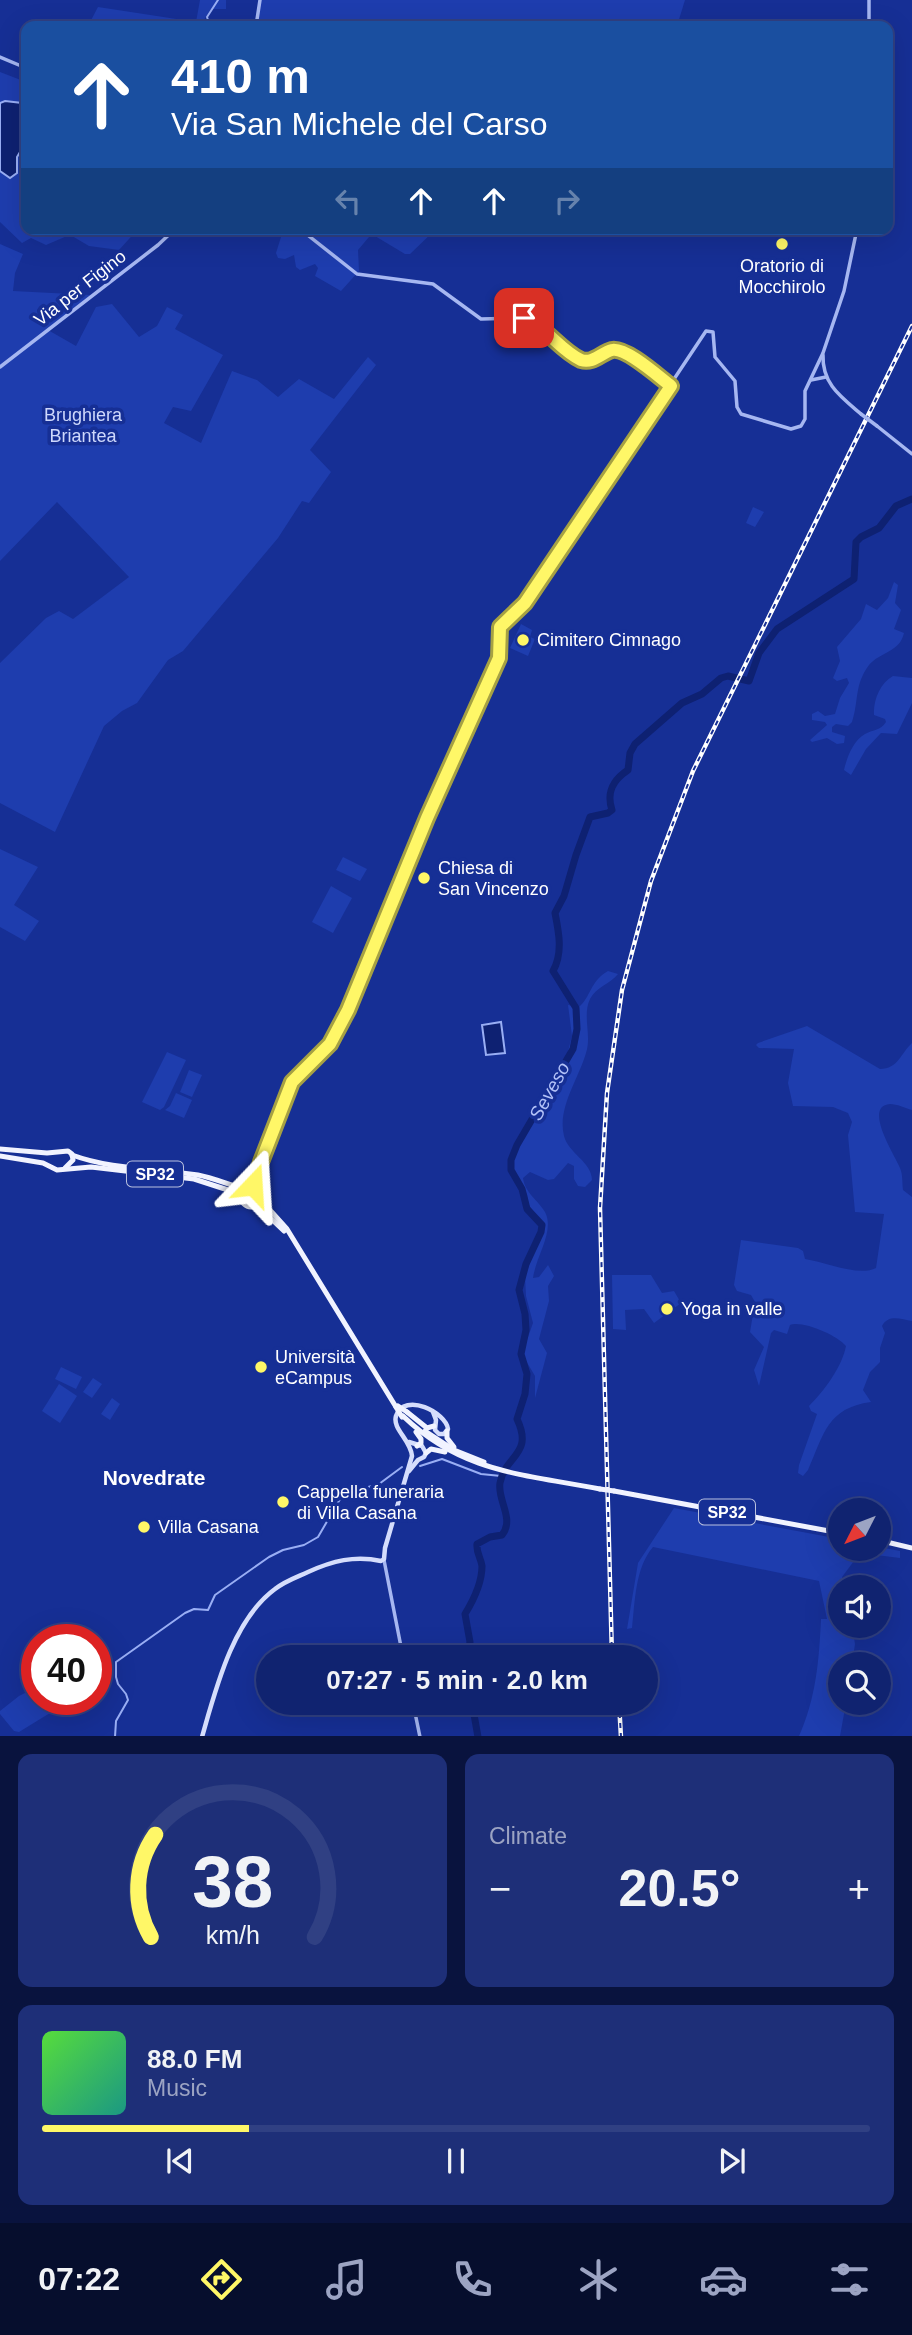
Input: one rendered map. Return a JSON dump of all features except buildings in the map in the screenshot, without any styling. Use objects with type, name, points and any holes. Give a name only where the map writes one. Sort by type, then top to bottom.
[{"type":"main road","points":[[0,1149],[57,1153],[67,1151],[72,1155],[72,1162],[65,1168]]},
{"type":"main road","points":[[51,1167],[50,1160],[57,1153]]},
{"type":"main road","name":"SP32","points":[[72,1155],[94,1163],[201,1175],[252,1187]]},
{"type":"main road","name":"SP32","points":[[0,1156],[40,1163],[57,1170],[91,1167],[194,1179],[214,1184],[241,1199]]},
{"type":"main road","points":[[307,1264],[282,1228],[254,1206],[246,1206],[241,1199],[252,1187],[287,1229],[397,1407],[429,1439],[460,1457]]},
{"type":"main road","points":[[254,1206],[261,1199]]},
{"type":"main road","points":[[418,1460],[396,1424],[397,1414],[404,1406],[412,1404],[433,1412],[438,1434],[447,1431]]},
{"type":"main road","points":[[404,1415],[427,1428],[437,1423],[448,1424],[446,1436],[450,1443],[475,1459]]},
{"type":"main road","points":[[202,1736],[233,1641],[267,1596],[289,1581],[342,1558],[369,1560],[380,1557],[414,1451],[421,1443],[404,1415]]},
{"type":"main road","points":[[404,1415],[434,1438],[501,1469]]},
{"type":"main road","points":[[414,1451],[422,1446],[426,1453]]},
{"type":"main road","points":[[409,1471],[431,1450],[501,1469]]},
{"type":"main road","name":"SP32","points":[[501,1469],[828,1531]]},
{"type":"main road","points":[[891,1543],[912,1548]]},
{"type":"street","points":[[257,21],[260,0]]},
{"type":"street","points":[[869,0],[869,21]]},
{"type":"street","points":[[0,57],[21,66]]},
{"type":"street","name":"Via per Figino","points":[[0,367],[158,246],[168,235]]},
{"type":"street","points":[[308,235],[357,274],[433,284],[481,319],[524,318],[583,360],[591,360],[612,350],[622,351],[671,386]]},
{"type":"street","points":[[252,1187],[292,1082],[330,1044],[352,1001],[427,818],[499,658],[500,627],[525,603],[707,331],[713,332],[715,357],[735,381],[737,407],[744,416],[791,429],[800,428],[804,421],[804,395],[823,353],[844,291],[856,235]]},
{"type":"street","points":[[823,353],[825,375],[838,395],[912,454]]},
{"type":"street","points":[[814,374],[825,375]]},
{"type":"street","points":[[809,381],[825,375]]},
{"type":"street","points":[[380,1557],[400,1645]]},
{"type":"street","points":[[415,1715],[420,1736]]},
{"type":"green space","points":[[200,0],[226,0],[226,9],[211,9],[203,21],[196,21]]},
{"type":"green space","points":[[260,0],[685,0],[679,21],[257,21]]},
{"type":"green space","points":[[98,7],[189,21],[91,21]]},
{"type":"green space","points":[[0,72],[21,80],[21,235],[133,235],[119,250],[89,246],[72,236],[46,245],[31,238],[22,243],[0,222]]},
{"type":"green space","points":[[280,235],[430,235],[410,254],[405,254],[375,236],[369,237],[358,250],[359,271],[341,291],[315,276],[318,268],[315,264],[300,270],[296,267],[294,255],[285,259],[278,258],[276,253]]},
{"type":"green space","points":[[0,244],[23,254],[15,273],[13,291],[91,295],[0,366]]},
{"type":"green space","name":"Brughiera Briantea","points":[[112,304],[139,337],[157,326],[167,307],[183,315],[175,329],[223,355],[191,411],[173,407],[164,423],[201,443],[232,371],[257,380],[278,397],[299,379],[334,399],[368,357],[376,365],[310,450],[331,472],[309,503],[302,501],[278,538],[183,651],[168,660],[137,703],[104,726],[55,832],[0,803],[0,663],[46,618],[59,611],[73,619],[129,577],[57,502],[0,561],[0,367],[48,330],[76,346],[96,307]]},
{"type":"green space","points":[[753,507],[764,512],[755,527],[746,523]]},
{"type":"green space","points":[[894,582],[898,585],[895,603],[901,610],[894,629],[904,633],[902,639],[894,648],[873,661],[864,672],[852,722],[848,726],[836,724],[832,727],[832,732],[845,736],[844,743],[837,744],[827,738],[812,742],[810,740],[827,725],[825,722],[812,720],[812,714],[818,711],[825,716],[835,714],[849,683],[847,678],[837,681],[833,678],[840,661],[837,647],[861,619],[866,604],[877,610],[888,598]]},
{"type":"green space","points":[[521,624],[532,630],[530,637],[535,639],[528,656],[510,648]]},
{"type":"green space","points":[[893,676],[912,678],[912,703],[897,734],[881,733],[866,749],[851,775],[844,770],[854,745],[861,737],[886,722],[874,715],[875,704],[881,688]]},
{"type":"green space","points":[[0,849],[38,867],[14,905],[39,921],[25,941],[0,927]]},
{"type":"green space","points":[[343,857],[367,869],[360,881],[336,870]]},
{"type":"green space","points":[[331,886],[352,898],[333,933],[312,922]]},
{"type":"green space","points":[[608,971],[618,974],[590,999],[587,1012],[588,1046],[566,1104],[563,1125],[566,1142],[588,1168],[592,1180],[585,1187],[578,1186],[574,1179],[574,1166],[568,1163],[554,1179],[548,1180],[530,1172],[523,1178],[526,1188],[545,1212],[548,1227],[533,1278],[539,1277],[548,1265],[554,1276],[548,1286],[549,1301],[539,1339],[547,1353],[535,1398],[535,1376],[522,1354],[533,1323],[526,1296],[525,1276],[544,1226],[529,1205],[527,1194],[513,1168],[512,1157],[566,1059],[572,1036],[568,1005],[579,1007],[598,979]]},
{"type":"green space","points":[[807,1026],[880,1069],[895,1063],[912,1043],[912,1110],[890,1104],[882,1107],[879,1113],[883,1133],[901,1171],[903,1190],[912,1197],[912,1321],[895,1318],[882,1326],[885,1333],[880,1348],[880,1362],[870,1372],[863,1390],[871,1402],[856,1405],[836,1417],[823,1434],[803,1476],[798,1473],[799,1465],[817,1414],[811,1411],[809,1406],[832,1378],[846,1346],[827,1333],[803,1325],[790,1325],[787,1334],[774,1330],[771,1333],[759,1386],[754,1370],[764,1347],[750,1332],[755,1302],[751,1295],[737,1291],[734,1285],[741,1240],[798,1248],[803,1251],[805,1259],[851,1270],[869,1270],[876,1268],[884,1214],[855,1212],[848,1135],[852,1122],[848,1113],[833,1107],[793,1106],[788,1083],[794,1049],[759,1048],[756,1045]]},
{"type":"green space","points":[[167,1052],[186,1060],[164,1107],[160,1110],[142,1102]]},
{"type":"green space","points":[[189,1070],[202,1075],[192,1097],[180,1092]]},
{"type":"green space","points":[[176,1093],[192,1100],[184,1118],[165,1110]]},
{"type":"green space","points":[[612,1275],[651,1275],[662,1293],[674,1291],[681,1303],[654,1323],[644,1309],[625,1310],[626,1330],[613,1329]]},
{"type":"green space","points":[[61,1367],[82,1377],[76,1389],[55,1379]]},
{"type":"green space","points":[[93,1378],[102,1384],[92,1398],[83,1392]]},
{"type":"green space","points":[[59,1384],[77,1396],[60,1423],[42,1411]]},
{"type":"green space","points":[[112,1398],[120,1404],[110,1420],[101,1414]]},
{"type":"green space","points":[[674,1508],[828,1537],[828,1561],[854,1561],[844,1575],[828,1575],[828,1638],[854,1638],[855,1644],[854,1652],[828,1652],[828,1715],[844,1715],[840,1736],[799,1736],[816,1679],[821,1619],[827,1619],[819,1581],[653,1547],[639,1575],[632,1628],[627,1629],[638,1563]]},
{"type":"green space","points":[[891,1549],[900,1551],[900,1558],[891,1557]]},
{"type":"green space","points":[[21,1695],[21,1715],[47,1715],[19,1732],[14,1731],[0,1711]]},
{"type":"shaded area","points":[[0,103],[21,103],[21,150],[17,157],[17,173],[10,178],[0,171]]},
{"type":"shaded area","points":[[501,1022],[505,1053],[486,1055],[482,1025]]},
{"type":"waterway","points":[[208,21],[207,17],[218,0]]},
{"type":"waterway","name":"Seveso","points":[[469,1645],[465,1614],[477,1591],[482,1572],[477,1544],[490,1537],[502,1535],[506,1529],[500,1483],[522,1440],[517,1419],[525,1394],[527,1374],[521,1354],[526,1330],[519,1290],[542,1225],[527,1209],[522,1189],[511,1170],[511,1160],[573,1049],[577,1029],[576,1008],[553,971],[559,950],[555,913],[564,896],[590,817],[612,810],[610,792],[618,778],[628,770],[630,753],[635,744],[682,703],[702,694],[721,678],[728,676],[749,681],[759,653],[777,629],[854,579],[856,542],[879,528],[896,506],[912,499]]},
{"type":"waterway","points":[[420,1466],[442,1459],[481,1474],[501,1476]]},
{"type":"waterway","points":[[115,1736],[116,1721],[128,1700],[118,1684],[116,1662],[185,1613],[194,1609],[208,1610],[215,1595],[269,1557],[304,1545],[318,1537],[343,1494],[379,1484],[402,1467]]},
{"type":"waterway","name":"Seveso","points":[[474,1715],[478,1736]]},
{"type":"railway","points":[[612,1645],[600,1208],[607,1093],[622,990],[651,881],[693,771],[912,326]]},
{"type":"railway","points":[[620,1715],[621,1736]]},
{"type":"place","name":"Oratorio di Mocchirolo","points":[[782,244]]},
{"type":"place","name":"Cimitero Cimnago","points":[[523,640]]},
{"type":"place","name":"Chiesa di San Vincenzo","points":[[424,878]]},
{"type":"place","name":"Yoga in valle","points":[[667,1309]]},
{"type":"place","name":"Università eCampus","points":[[261,1367]]},
{"type":"place","name":"Cappella funeraria di Villa Casana","points":[[283,1502]]},
{"type":"place","name":"Villa Casana","points":[[144,1527]]},
{"type":"district","name":"Novedrate","points":[[154,1478]]},
{"type":"route","points":[[253,1185],[251,1187],[256,1189],[255,1182],[261,1162],[292,1082],[330,1044],[348,1010],[427,818],[499,658],[500,627],[525,603],[671,386],[622,351],[612,350],[591,360],[583,360],[524,318]]}]
